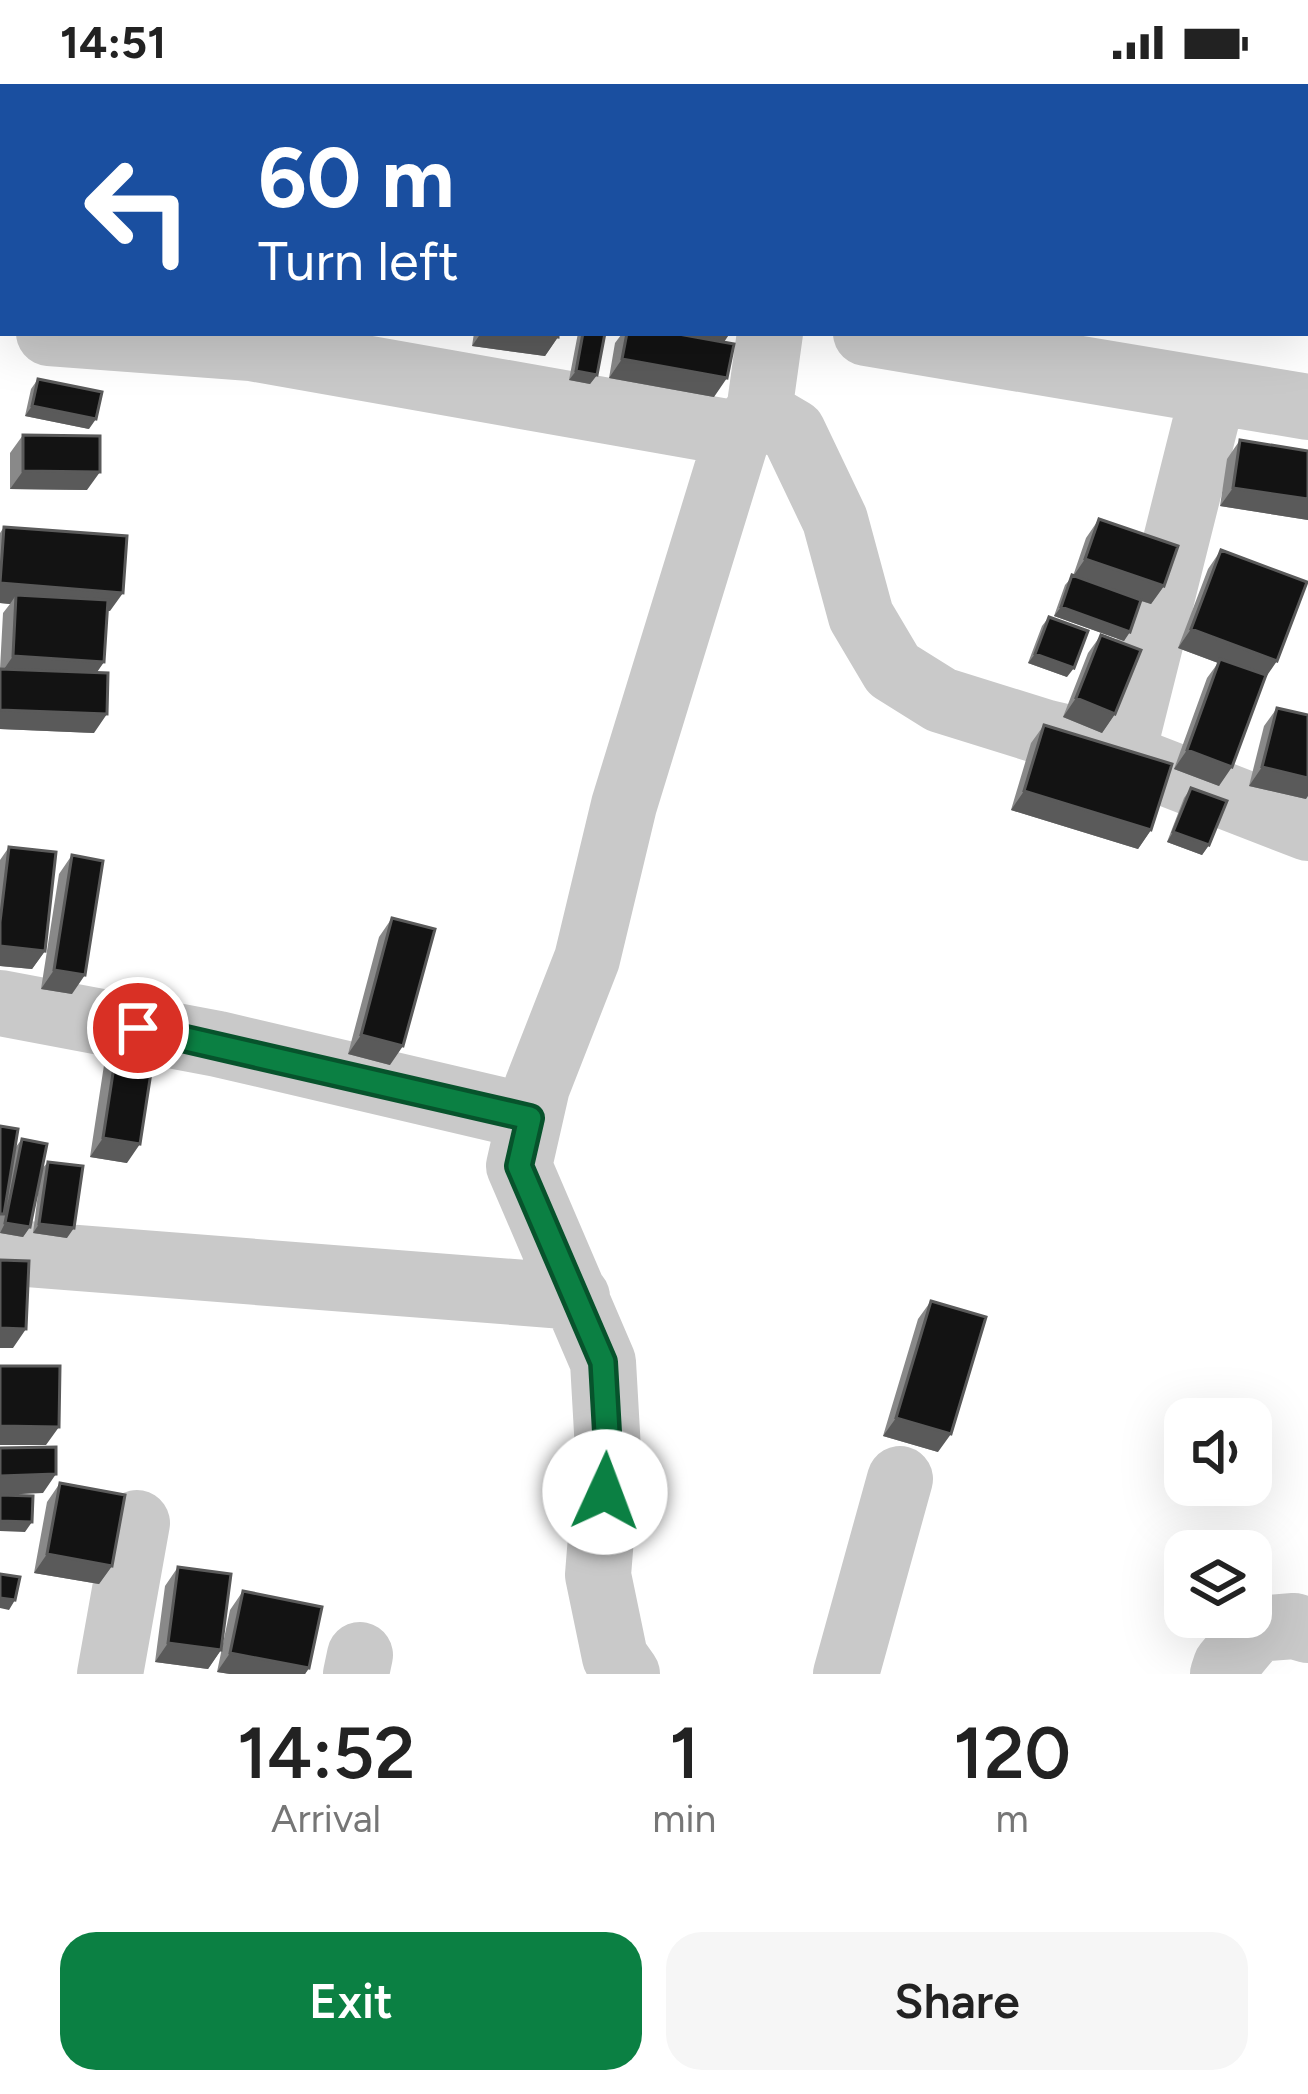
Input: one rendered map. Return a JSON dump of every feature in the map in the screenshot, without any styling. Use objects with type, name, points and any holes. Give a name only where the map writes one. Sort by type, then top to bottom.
[{"type":"street","points":[[125,336],[252,341],[793,432],[835,520],[861,616],[893,670],[940,700],[1132,753]]},
{"type":"street","points":[[627,1674],[615,1657],[598,1575],[608,1450],[603,1362],[519,1166],[537,1087],[587,959],[624,805],[748,423],[769,336]]},
{"type":"street","points":[[883,336],[1308,406]]},
{"type":"street","points":[[1213,393],[1127,736],[1132,753],[1143,764],[1308,828]]},
{"type":"street","points":[[0,1003],[218,1044],[530,1118]]},
{"type":"street","points":[[0,1252],[577,1297]]},
{"type":"street","points":[[846,1674],[900,1479]]},
{"type":"street","points":[[110,1674],[137,1523]]},
{"type":"street","points":[[1223,1674],[1256,1629],[1294,1626],[1308,1630]]},
{"type":"building","points":[[582,336],[604,336],[597,375],[576,371]]},
{"type":"building","points":[[626,336],[690,336],[734,344],[727,378],[622,359]]},
{"type":"building","points":[[38,379],[102,392],[96,419],[32,406]]},
{"type":"building","points":[[23,435],[100,436],[100,472],[23,471]]},
{"type":"building","points":[[1240,440],[1308,451],[1308,499],[1233,488]]},
{"type":"building","points":[[1099,519],[1178,546],[1164,586],[1085,559]]},
{"type":"building","points":[[4,527],[127,536],[123,593],[0,583]]},
{"type":"building","points":[[1221,550],[1307,582],[1277,661],[1191,629]]},
{"type":"building","points":[[1072,575],[1141,600],[1130,632],[1061,607]]},
{"type":"building","points":[[16,595],[108,600],[104,662],[13,656]]},
{"type":"building","points":[[1049,617],[1088,631],[1074,668],[1035,654]]},
{"type":"building","points":[[1101,635],[1141,650],[1115,714],[1076,698]]},
{"type":"building","points":[[1220,659],[1266,675],[1232,767],[1187,750]]},
{"type":"building","points":[[0,669],[108,673],[107,714],[0,710]]},
{"type":"building","points":[[1277,708],[1308,715],[1308,778],[1262,767]]},
{"type":"building","points":[[1044,725],[1172,764],[1151,830],[1024,791]]},
{"type":"building","points":[[1191,788],[1227,801],[1209,845],[1173,832]]},
{"type":"building","points":[[9,847],[56,852],[45,951],[0,946]]},
{"type":"building","points":[[72,855],[103,861],[85,975],[54,970]]},
{"type":"building","points":[[392,918],[435,929],[403,1046],[361,1035]]},
{"type":"building","points":[[117,1047],[154,1053],[140,1144],[103,1138]]},
{"type":"building","points":[[0,1126],[18,1129],[4,1214],[0,1214]]},
{"type":"building","points":[[22,1139],[47,1144],[30,1227],[5,1223]]},
{"type":"building","points":[[48,1162],[83,1166],[74,1228],[39,1224]]},
{"type":"building","points":[[0,1260],[29,1261],[26,1329],[0,1328]]},
{"type":"building","points":[[931,1301],[986,1317],[951,1434],[896,1418]]},
{"type":"building","points":[[0,1366],[60,1366],[59,1427],[0,1426]]},
{"type":"building","points":[[56,1447],[56,1474],[0,1476],[0,1448]]},
{"type":"building","points":[[60,1483],[125,1495],[112,1566],[47,1554]]},
{"type":"building","points":[[0,1495],[33,1496],[32,1522],[0,1521]]},
{"type":"building","points":[[178,1567],[231,1574],[221,1650],[168,1643]]},
{"type":"building","points":[[0,1574],[20,1577],[15,1600],[0,1598]]},
{"type":"building","points":[[243,1591],[322,1607],[309,1668],[230,1653]]},
{"type":"route","points":[[138,1028],[530,1118],[519,1166],[603,1362],[608,1450],[605,1492]]}]
